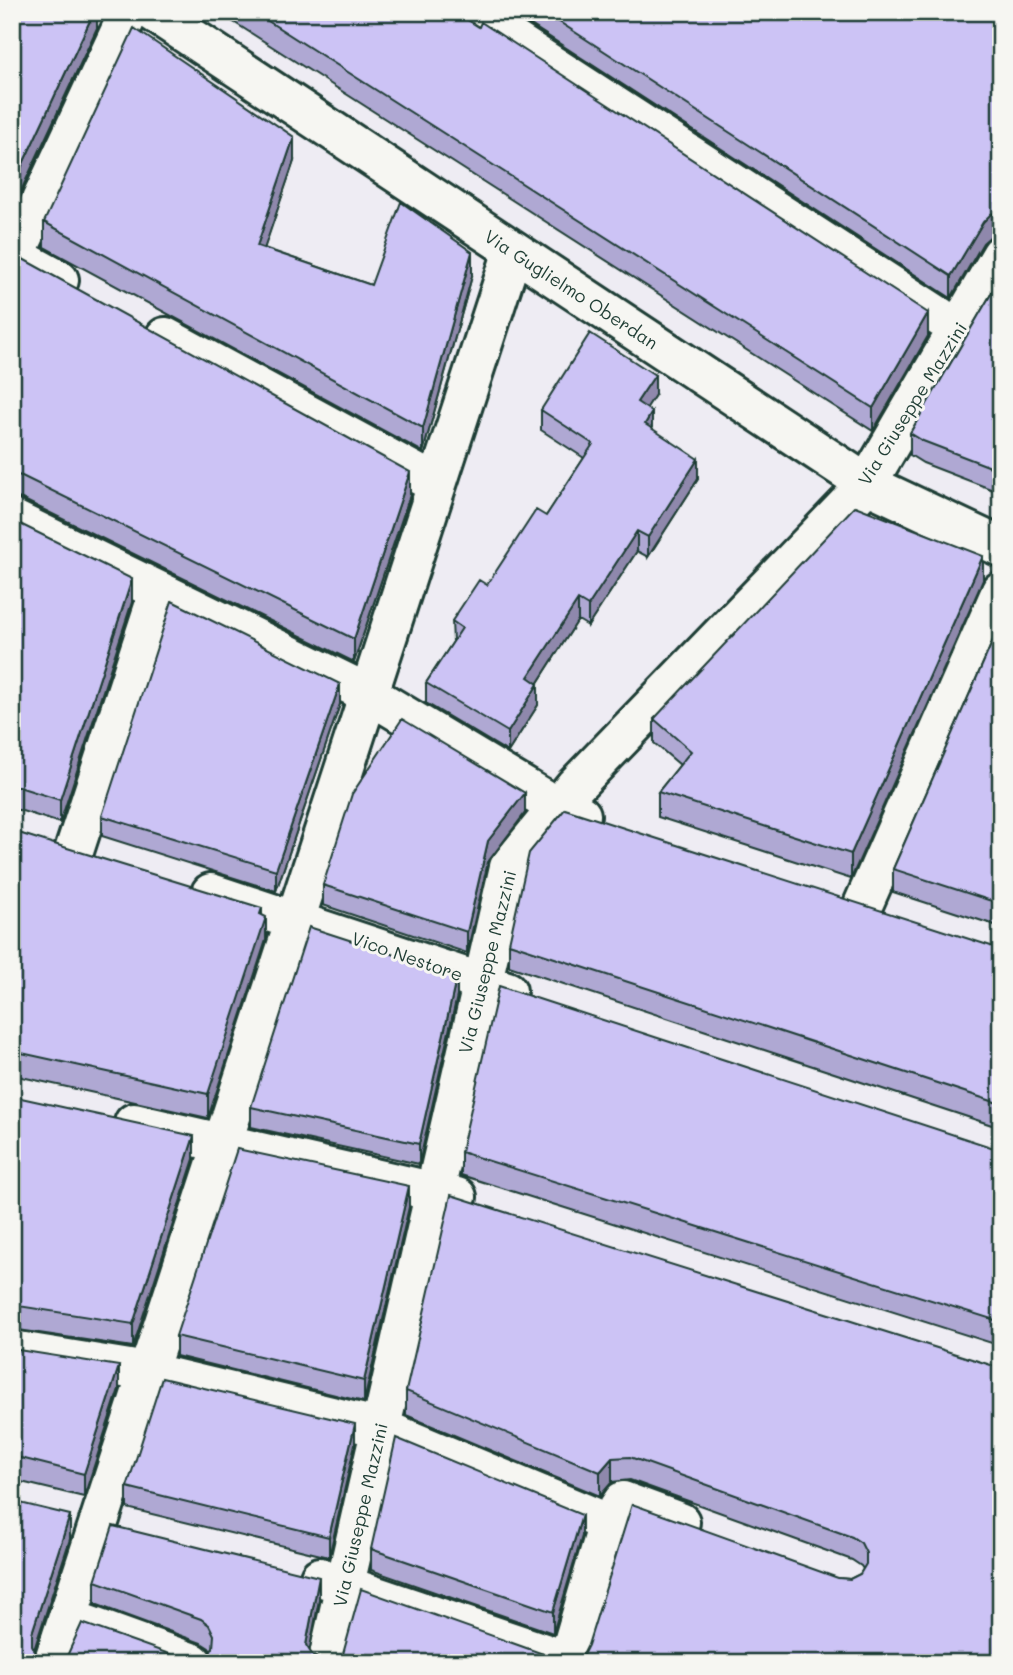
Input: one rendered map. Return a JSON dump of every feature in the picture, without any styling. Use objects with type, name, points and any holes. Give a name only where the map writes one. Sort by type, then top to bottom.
[{"type":"street","points":[[87,295],[15,256],[129,12]]},
{"type":"street","name":"Via Guglielmo Oberdan","points":[[153,12],[867,484],[1001,547]]},
{"type":"street","points":[[470,12],[960,330]]},
{"type":"street","points":[[53,1663],[513,251]]},
{"type":"street","name":"Via Giuseppe Mazzini","points":[[327,1663],[509,867],[557,807],[867,484],[960,330],[1001,256]]},
{"type":"street","points":[[135,321],[436,484]]},
{"type":"street","points":[[12,519],[367,694],[557,807],[610,824]]},
{"type":"street","points":[[74,851],[159,591]]},
{"type":"street","points":[[863,905],[1001,591]]},
{"type":"street","points":[[37,839],[113,863]]},
{"type":"street","name":"Vico Nestore","points":[[177,883],[536,1000]]},
{"type":"street","points":[[823,893],[901,918]]},
{"type":"street","points":[[104,1117],[435,1190],[488,1207]]},
{"type":"street","points":[[12,1350],[148,1372],[381,1428],[608,1523]]},
{"type":"street","points":[[280,1567],[345,1584],[568,1662],[608,1523],[623,1501],[714,1534]]},
{"type":"street","points":[[62,1514],[138,1532]]},
{"type":"street","points":[[68,1618],[193,1663]]},
{"type":"building","points":[[12,12],[94,12],[12,187]]},
{"type":"building","points":[[254,12],[455,12],[479,27],[481,22],[928,313],[873,408]]},
{"type":"building","points":[[544,12],[1001,12],[1001,211],[991,214],[983,222],[951,276]]},
{"type":"building","points":[[134,28],[294,137],[257,246],[371,285],[401,202],[472,252],[423,428],[44,222]]},
{"type":"building","points":[[12,253],[410,472],[354,639],[22,476],[12,474]]},
{"type":"building","points":[[1001,277],[1001,471],[923,441],[910,433]]},
{"type":"building","points":[[590,333],[655,375],[637,402],[652,412],[645,424],[698,459],[648,537],[637,531],[588,606],[578,600],[528,677],[538,684],[508,732],[426,683],[462,628],[452,621],[479,580],[487,585],[536,510],[546,516],[593,444],[541,410]]},
{"type":"building","points":[[855,506],[983,556],[851,854],[658,792],[691,751],[654,719]]},
{"type":"building","points":[[12,520],[132,579],[60,800],[12,787]]},
{"type":"building","points":[[172,601],[340,684],[276,870],[102,816]]},
{"type":"building","points":[[1001,622],[1001,904],[893,869]]},
{"type":"building","points":[[402,719],[525,793],[488,841],[467,932],[323,885],[352,794]]},
{"type":"building","points":[[565,809],[1001,948],[1001,1104],[509,943],[529,853]]},
{"type":"building","points":[[12,831],[262,908],[260,914],[266,917],[208,1094],[12,1052]]},
{"type":"building","points":[[309,927],[457,975],[419,1144],[251,1107]]},
{"type":"building","points":[[499,986],[1001,1149],[1001,1322],[461,1152]]},
{"type":"building","points":[[12,1096],[194,1136],[133,1324],[12,1305]]},
{"type":"building","points":[[237,1149],[409,1186],[364,1381],[176,1336]]},
{"type":"building","points":[[451,1195],[1001,1367],[1001,1663],[12,1663],[12,1501],[70,1515],[32,1633],[32,1645],[37,1655],[58,1661],[67,1656],[82,1623],[186,1660],[198,1661],[208,1656],[213,1648],[214,1635],[209,1625],[201,1619],[95,1581],[113,1526],[319,1577],[306,1645],[313,1656],[323,1661],[334,1660],[343,1654],[361,1589],[560,1660],[573,1661],[583,1655],[588,1645],[632,1504],[838,1578],[850,1579],[860,1574],[866,1564],[866,1553],[861,1543],[852,1537],[630,1457],[612,1458],[600,1472],[406,1391]]},
{"type":"building","points":[[12,1349],[119,1366],[84,1474],[12,1457]]},
{"type":"building","points":[[162,1378],[355,1424],[329,1537],[127,1487]]},
{"type":"building","points":[[396,1438],[582,1515],[553,1612],[371,1549]]}]
